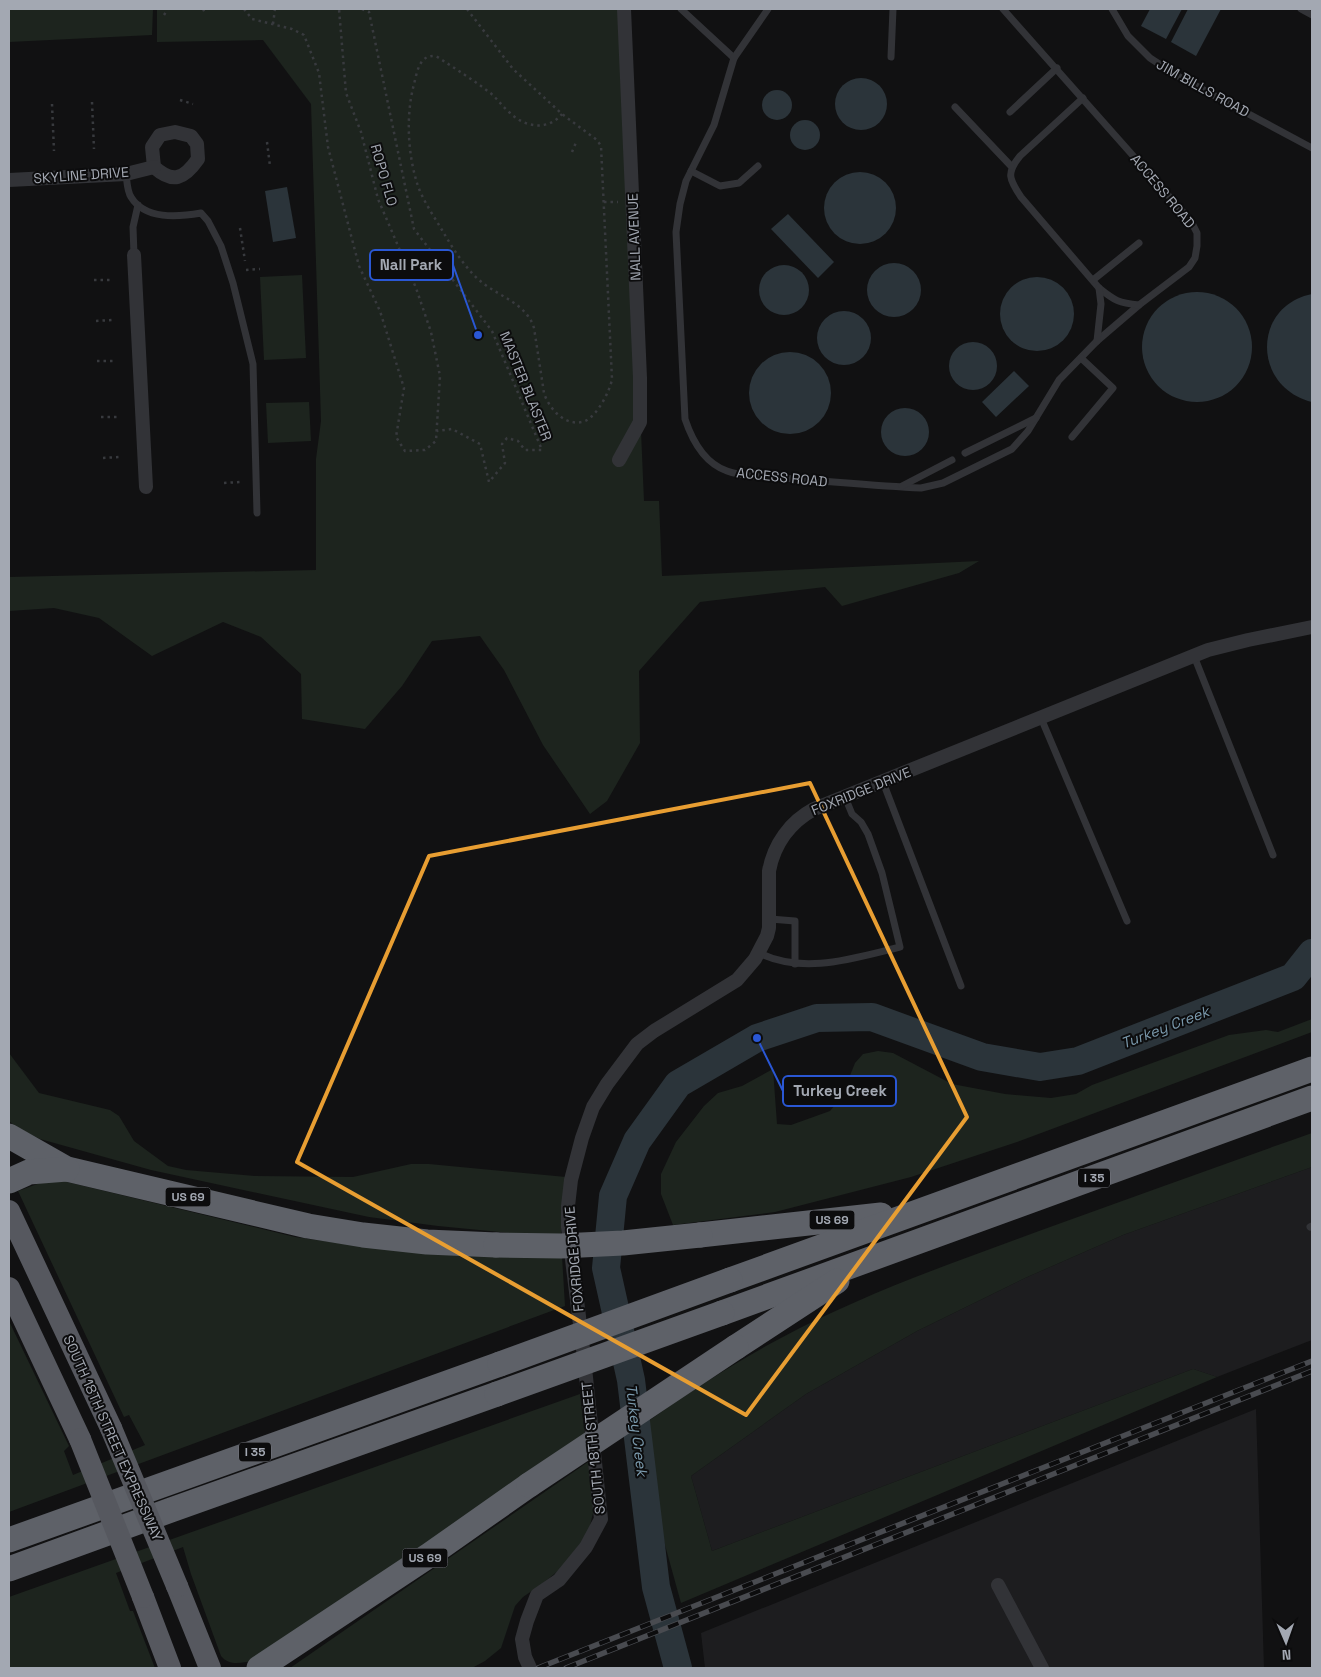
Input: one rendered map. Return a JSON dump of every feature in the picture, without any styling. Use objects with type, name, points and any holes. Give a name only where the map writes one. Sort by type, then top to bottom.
[{"type":"highway","name":"I 35","points":[[9,1540],[1312,1069]]},
{"type":"highway","name":"I 35","points":[[9,1569],[722,1314],[1312,1098]]},
{"type":"highway","points":[[9,1136],[67,1168]]},
{"type":"highway","name":"US 69","points":[[9,1181],[29,1172],[67,1168],[308,1226],[400,1239],[496,1245],[561,1246],[623,1243],[918,1211]]},
{"type":"highway","name":"SOUTH 18TH STREET EXPRESSWAY","points":[[9,1211],[111,1428],[210,1668]]},
{"type":"highway","name":"US 69","points":[[269,1665],[529,1485],[875,1257]]},
{"type":"highway","points":[[9,1288],[80,1438],[144,1597],[170,1668]]},
{"type":"street","name":"NALL AVENUE","points":[[619,460],[640,422],[640,378],[624,9]]},
{"type":"street","name":"SKYLINE DRIVE","points":[[9,180],[126,174],[154,167]]},
{"type":"street","points":[[134,256],[146,487]]},
{"type":"street","name":"FOXRIDGE DRIVE","points":[[584,1349],[568,1227],[568,1206],[573,1174],[582,1138],[593,1108],[607,1084],[637,1044],[654,1031],[729,986],[744,973],[759,953],[767,936],[770,919],[769,871],[774,854],[783,836],[793,824],[806,814],[846,797],[1194,656],[1228,644],[1312,626]]},
{"type":"street","name":"SOUTH 18TH STREET","points":[[530,1668],[525,1656],[522,1639],[537,1595],[559,1580],[586,1547],[601,1519],[584,1349]]},
{"type":"street","points":[[998,1585],[1042,1668]]},
{"type":"lane","points":[[681,9],[734,58]]},
{"type":"lane","name":"ACCESS ROAD","points":[[768,9],[734,58],[714,125],[686,182],[680,204],[676,232],[685,419],[691,437],[696,444],[712,462],[726,471],[783,478],[921,488],[942,483],[1012,449],[1028,432],[1060,380],[1081,358],[1139,305],[1188,267],[1195,258],[1197,246],[1196,233],[1191,221],[1004,9]]},
{"type":"lane","points":[[891,57],[893,9]]},
{"type":"lane","name":"JIM BILLS ROAD","points":[[1112,9],[1128,36],[1150,58],[1176,75],[1312,148]]},
{"type":"lane","points":[[1302,9],[1312,15]]},
{"type":"lane","points":[[1010,112],[1057,68]]},
{"type":"lane","points":[[1083,98],[1011,166],[1011,183],[1100,288],[1112,299],[1139,305]]},
{"type":"lane","points":[[955,107],[1011,166]]},
{"type":"lane","points":[[691,171],[720,186],[739,183],[758,166]]},
{"type":"lane","points":[[126,174],[130,196],[142,209],[157,214],[201,213],[208,221],[221,246],[233,283],[253,364],[258,513]]},
{"type":"lane","points":[[134,256],[133,227],[138,205]]},
{"type":"lane","points":[[1093,280],[1139,243]]},
{"type":"lane","points":[[1097,342],[1101,304],[1100,288]]},
{"type":"lane","points":[[1072,437],[1113,388],[1081,358]]},
{"type":"lane","points":[[965,454],[1036,417]]},
{"type":"lane","points":[[899,487],[952,460]]},
{"type":"lane","points":[[1194,656],[1274,855]]},
{"type":"lane","points":[[1041,718],[1127,921]]},
{"type":"lane","points":[[883,782],[961,986]]},
{"type":"lane","points":[[759,953],[774,960],[795,964],[840,961],[900,948],[882,873],[868,834],[861,822],[852,814],[846,797]]},
{"type":"lane","points":[[770,919],[795,921],[795,964]]},
{"type":"path","points":[[164,15],[168,9]]},
{"type":"path","points":[[203,9],[205,13]]},
{"type":"path","points":[[244,9],[252,19],[292,29],[304,35],[319,73],[328,147],[359,266],[380,311],[404,388],[396,438],[405,451],[425,450],[436,441],[437,431]]},
{"type":"path","points":[[273,24],[275,9]]},
{"type":"path","name":"ROPO FLO","points":[[339,9],[346,93],[361,132],[378,199],[416,288],[431,332],[440,376],[437,431]]},
{"type":"path","name":"MASTER BLASTER","points":[[362,9],[370,12],[414,229],[492,331],[542,450],[525,450],[518,441],[507,438],[502,444],[505,463],[489,482],[480,444],[452,429],[437,431]]},
{"type":"path","points":[[467,9],[513,69],[562,114],[590,134],[601,146],[612,379],[607,397],[589,418],[584,421],[575,422],[559,416],[547,402],[532,320],[526,312],[478,280],[453,249],[417,183],[410,140],[412,91],[420,63],[424,57],[436,56],[490,92],[508,112],[520,121],[532,126],[543,126],[557,120],[562,114]]},
{"type":"path","points":[[180,100],[193,104]]},
{"type":"path","points":[[92,102],[94,149]]},
{"type":"path","points":[[52,104],[54,151]]},
{"type":"path","points":[[572,152],[577,140]]},
{"type":"path","points":[[267,142],[270,166]]},
{"type":"path","points":[[240,228],[245,261]]},
{"type":"path","points":[[246,270],[260,269]]},
{"type":"path","points":[[94,280],[112,280]]},
{"type":"path","points":[[96,320],[113,320]]},
{"type":"path","points":[[97,361],[115,361]]},
{"type":"path","points":[[100,418],[118,417]]},
{"type":"path","points":[[102,458],[120,457]]},
{"type":"path","points":[[224,483],[240,482]]},
{"type":"highlighted area","points":[[810,783],[967,1117],[746,1415],[297,1162],[429,856]]},
{"type":"shaded area","points":[[9,9],[153,9],[152,35],[9,42]]},
{"type":"shaded area","points":[[157,9],[623,9],[644,501],[659,501],[662,576],[979,561],[959,573],[842,606],[825,587],[700,602],[639,671],[640,743],[607,801],[590,814],[543,745],[504,670],[480,636],[432,641],[402,686],[365,729],[302,719],[301,674],[261,637],[223,622],[152,656],[99,618],[54,608],[9,611],[9,577],[316,570],[316,459],[321,421],[311,104],[263,40],[157,42]]},
{"type":"shaded area","points":[[1150,9],[1182,9],[1166,39],[1141,26]]},
{"type":"shaded area","points":[[1188,9],[1221,9],[1196,56],[1171,42]]},
{"type":"shaded area","points":[[861,78],[871,80],[879,86],[885,94],[887,104],[885,114],[879,122],[871,128],[861,130],[851,128],[843,122],[837,114],[835,104],[837,94],[843,86],[851,80]]},
{"type":"shaded area","points":[[777,90],[783,91],[791,99],[791,111],[783,119],[777,120],[771,119],[763,111],[762,105],[763,99],[771,91]]},
{"type":"shaded area","points":[[805,120],[811,121],[819,129],[819,141],[811,149],[805,150],[799,149],[791,141],[790,135],[791,129],[799,121]]},
{"type":"shaded area","points":[[860,172],[880,178],[890,188],[896,208],[890,228],[880,238],[860,244],[840,238],[830,228],[824,208],[830,188],[840,178]]},
{"type":"shaded area","points":[[287,187],[296,238],[273,242],[265,191]]},
{"type":"shaded area","points":[[788,214],[834,262],[818,278],[771,229]]},
{"type":"shaded area","points":[[889,263],[899,263],[909,267],[917,275],[921,290],[917,305],[909,313],[899,317],[889,317],[879,313],[871,305],[867,295],[867,285],[871,275],[879,267]]},
{"type":"shaded area","points":[[779,265],[789,265],[802,272],[809,285],[809,295],[802,308],[789,315],[779,315],[770,311],[763,304],[759,295],[759,285],[763,276],[770,269]]},
{"type":"shaded area","points":[[302,275],[306,358],[264,360],[260,277]]},
{"type":"shaded area","points":[[1030,277],[1044,277],[1058,283],[1068,293],[1074,307],[1074,321],[1068,335],[1058,345],[1044,351],[1030,351],[1016,345],[1006,335],[1000,321],[1000,307],[1006,293],[1016,283]]},
{"type":"shaded area","points":[[1197,292],[1208,293],[1218,297],[1236,308],[1247,326],[1251,336],[1251,358],[1247,368],[1236,386],[1218,397],[1208,401],[1197,402],[1186,401],[1176,397],[1158,386],[1147,368],[1143,358],[1142,347],[1143,336],[1147,326],[1158,308],[1176,297],[1186,293]]},
{"type":"shaded area","points":[[1312,294],[1312,402],[1292,394],[1278,380],[1270,364],[1267,347],[1270,329],[1278,314],[1292,301]]},
{"type":"shaded area","points":[[839,311],[849,311],[859,315],[867,323],[871,338],[867,353],[859,361],[849,365],[839,365],[829,361],[821,353],[817,343],[817,333],[821,323],[829,315]]},
{"type":"shaded area","points":[[968,342],[978,342],[990,349],[997,361],[997,371],[990,383],[978,390],[968,390],[960,386],[953,379],[949,371],[949,361],[953,353],[960,346]]},
{"type":"shaded area","points":[[790,352],[806,355],[819,364],[828,377],[831,393],[828,409],[819,422],[806,431],[790,434],[774,431],[761,422],[752,409],[749,393],[752,377],[761,364],[774,355]]},
{"type":"shaded area","points":[[1014,371],[1029,386],[996,417],[982,402]]},
{"type":"shaded area","points":[[309,402],[311,441],[268,443],[266,403]]},
{"type":"shaded area","points":[[900,408],[910,408],[922,415],[929,427],[929,437],[922,449],[910,456],[900,456],[892,452],[885,445],[881,437],[881,427],[885,419],[892,412]]},
{"type":"shaded area","points":[[1312,1019],[1312,1032],[1017,1142],[911,1177],[775,1212],[673,1225],[661,1194],[661,1174],[676,1142],[704,1106],[718,1093],[742,1086],[773,1069],[777,1124],[791,1125],[830,1111],[841,1098],[855,1063],[863,1054],[878,1051],[893,1053],[952,1084],[1005,1094],[1051,1098],[1076,1094],[1092,1085],[1229,1035],[1266,1030],[1278,1032]]},
{"type":"shaded area","points":[[9,1053],[39,1093],[110,1110],[119,1116],[134,1141],[168,1166],[186,1170],[255,1176],[353,1177],[411,1164],[429,1164],[566,1177],[561,1234],[521,1234],[369,1217],[151,1170],[40,1139],[16,1127],[9,1121]]},
{"type":"shaded area","points":[[1312,1133],[1312,1167],[1123,1235],[1025,1278],[917,1331],[806,1394],[691,1476],[712,1551],[1193,1369],[1217,1377],[681,1603],[660,1527],[647,1422],[713,1377],[764,1347],[812,1322],[876,1293],[1006,1243]]},
{"type":"shaded area","points":[[1312,1167],[1312,1340],[1217,1377],[1193,1369],[712,1551],[691,1476],[806,1394],[917,1331],[1025,1278],[1123,1235]]},
{"type":"shaded area","points":[[59,1180],[295,1237],[345,1244],[562,1256],[565,1306],[9,1512],[9,1321],[69,1446],[64,1451],[73,1475],[145,1445],[129,1415],[124,1417],[18,1191],[40,1183]]},
{"type":"shaded area","points":[[580,1394],[585,1437],[252,1661],[231,1663],[221,1656],[183,1547],[116,1573],[155,1668],[9,1668],[9,1597]]},
{"type":"shaded area","points":[[1256,1409],[1264,1668],[705,1668],[701,1633]]},
{"type":"shaded area","points":[[588,1462],[594,1509],[588,1534],[559,1570],[523,1597],[515,1606],[501,1648],[485,1661],[472,1668],[290,1668]]},
{"type":"waterway","name":"Turkey Creek","points":[[678,1668],[656,1587],[631,1380],[606,1268],[613,1196],[637,1141],[678,1084],[757,1038],[817,1018],[872,1017],[982,1057],[1040,1067],[1078,1061],[1293,977],[1312,953]]},
{"type":"railway","points":[[538,1668],[1312,1361]]},
{"type":"railway","points":[[566,1668],[1312,1371]]},
{"type":"place","name":"Nall Park","points":[[478,335]]},
{"type":"place","name":"Turkey Creek","points":[[757,1038]]}]
